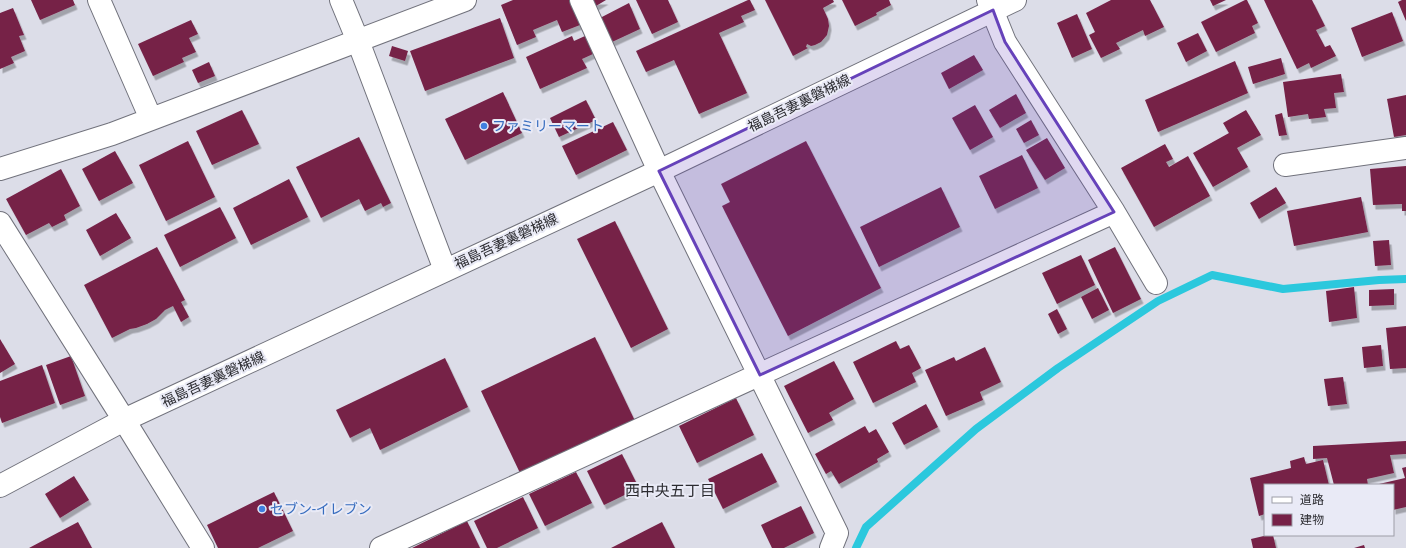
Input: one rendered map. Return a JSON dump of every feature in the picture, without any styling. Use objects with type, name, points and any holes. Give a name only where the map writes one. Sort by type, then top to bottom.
[{"type":"street","points":[[99,0],[151,119]]},
{"type":"street","points":[[341,0],[446,270]]},
{"type":"street","points":[[0,169],[112,134],[358,41],[435,5],[465,0]]},
{"type":"street","points":[[581,0],[659,171],[837,533],[831,548]]},
{"type":"street","name":"福島吾妻裏磐梯線","points":[[0,486],[124,420],[659,171],[990,5],[1015,0]]},
{"type":"street","points":[[990,5],[1005,42],[1114,212],[1156,282]]},
{"type":"street","points":[[1285,166],[1406,148]]},
{"type":"street","points":[[387,547],[1114,212]]},
{"type":"street","points":[[0,222],[203,548]]},
{"type":"highlighted area","points":[[993,10],[1005,42],[1114,212],[760,375],[659,171]]},
{"type":"building","points":[[31,0],[73,0],[75,5],[40,20]]},
{"type":"building","points":[[513,0],[569,0],[580,25],[562,32],[557,20],[533,30],[536,37],[517,45],[501,5]]},
{"type":"building","points":[[592,0],[606,0],[596,6]]},
{"type":"building","points":[[636,0],[668,0],[678,22],[652,34]]},
{"type":"building","points":[[750,0],[755,10],[741,16],[744,22],[719,33],[747,93],[699,114],[674,60],[646,72],[636,51]]},
{"type":"building","points":[[765,0],[833,0],[834,2],[823,8],[828,19],[829,26],[827,35],[821,42],[815,45],[811,46],[807,44],[806,47],[808,48],[793,56]]},
{"type":"building","points":[[842,0],[889,0],[891,5],[876,13],[877,15],[855,26]]},
{"type":"building","points":[[1111,0],[1150,0],[1164,27],[1145,36],[1143,30],[1116,43],[1120,49],[1101,58],[1089,35],[1095,32],[1086,13]]},
{"type":"building","points":[[1210,0],[1226,0],[1213,6]]},
{"type":"building","points":[[1247,0],[1258,23],[1252,26],[1255,33],[1216,52],[1201,22]]},
{"type":"building","points":[[1264,0],[1312,0],[1325,26],[1316,30],[1325,47],[1330,45],[1336,56],[1311,68],[1309,63],[1297,69]]},
{"type":"building","points":[[1406,0],[1406,21],[1398,2]]},
{"type":"building","points":[[629,3],[640,29],[612,42],[600,18]]},
{"type":"building","points":[[13,8],[24,35],[19,36],[25,51],[11,57],[14,63],[0,69],[0,13]]},
{"type":"building","points":[[1392,12],[1403,41],[1362,57],[1351,28]]},
{"type":"building","points":[[1077,14],[1092,49],[1072,58],[1057,23]]},
{"type":"building","points":[[500,18],[514,58],[425,91],[410,51]]},
{"type":"building","points":[[191,20],[198,34],[189,38],[196,52],[182,58],[184,62],[153,76],[138,44]]},
{"type":"building","points":[[1198,33],[1207,51],[1186,62],[1177,43]]},
{"type":"building","points":[[572,36],[574,41],[585,36],[593,54],[582,59],[587,68],[540,89],[526,57]]},
{"type":"building","points":[[392,46],[408,51],[405,61],[389,56]]},
{"type":"building","points":[[974,55],[983,70],[949,89],[941,73]]},
{"type":"building","points":[[1281,58],[1285,74],[1253,84],[1248,67]]},
{"type":"building","points":[[1235,61],[1248,93],[1158,132],[1145,100]]},
{"type":"building","points":[[209,62],[215,76],[198,83],[192,70]]},
{"type":"building","points":[[1341,74],[1344,92],[1334,93],[1336,108],[1324,109],[1326,117],[1309,119],[1308,114],[1288,117],[1283,82]]},
{"type":"building","name":"ファミリーマート","points":[[503,92],[522,133],[465,160],[445,119]]},
{"type":"building","points":[[1016,94],[1026,113],[1000,128],[989,110]]},
{"type":"building","points":[[1406,95],[1406,135],[1394,137],[1387,99]]},
{"type":"building","points":[[586,100],[596,120],[559,137],[550,118]]},
{"type":"building","points":[[975,105],[993,137],[970,150],[952,118]]},
{"type":"building","points":[[242,110],[259,144],[212,165],[196,131]]},
{"type":"building","points":[[1246,110],[1261,135],[1237,148],[1248,167],[1213,187],[1193,153],[1229,133],[1223,123]]},
{"type":"building","points":[[1282,113],[1287,135],[1279,136],[1275,115]]},
{"type":"building","points":[[1031,120],[1039,135],[1024,143],[1016,129]]},
{"type":"building","points":[[613,122],[627,150],[576,175],[562,146]]},
{"type":"building","points":[[359,137],[391,203],[383,207],[381,203],[365,211],[359,199],[321,218],[296,167]]},
{"type":"building","points":[[1047,138],[1065,168],[1045,180],[1026,150]]},
{"type":"building","points":[[188,141],[215,197],[166,221],[139,165]]},
{"type":"building","points":[[806,141],[881,288],[788,336],[722,206],[730,202],[721,184]]},
{"type":"building","points":[[1165,144],[1173,159],[1166,162],[1169,167],[1188,156],[1210,196],[1154,227],[1121,168]]},
{"type":"building","points":[[115,151],[133,183],[99,201],[82,169]]},
{"type":"building","points":[[1022,155],[1038,188],[995,209],[979,176]]},
{"type":"building","points":[[1406,166],[1406,211],[1402,211],[1402,204],[1373,205],[1370,169]]},
{"type":"building","points":[[61,169],[80,206],[64,215],[66,220],[52,227],[49,223],[26,235],[6,199]]},
{"type":"building","points":[[289,179],[308,217],[251,245],[233,208]]},
{"type":"building","points":[[941,187],[960,227],[879,267],[860,227]]},
{"type":"building","points":[[1276,187],[1286,203],[1259,219],[1250,203]]},
{"type":"building","points":[[1361,197],[1368,232],[1294,246],[1287,211]]},
{"type":"building","points":[[220,207],[236,238],[180,267],[164,235]]},
{"type":"building","points":[[116,213],[131,238],[100,256],[86,230]]},
{"type":"building","points":[[615,221],[668,329],[631,348],[577,239]]},
{"type":"building","points":[[1389,240],[1391,265],[1375,266],[1373,241]]},
{"type":"building","points":[[157,247],[185,300],[181,302],[189,317],[181,322],[173,306],[165,310],[156,319],[147,324],[130,329],[112,338],[84,285]]},
{"type":"building","points":[[1115,247],[1141,299],[1113,313],[1088,260]]},
{"type":"building","points":[[1081,255],[1095,285],[1057,304],[1042,273]]},
{"type":"building","points":[[1354,287],[1357,318],[1329,322],[1326,291]]},
{"type":"building","points":[[1098,288],[1109,310],[1092,319],[1081,297]]},
{"type":"building","points":[[1394,289],[1394,305],[1369,306],[1369,290]]},
{"type":"building","points":[[1057,309],[1067,329],[1058,334],[1048,314]]},
{"type":"building","points":[[1406,326],[1406,368],[1390,369],[1386,328]]},
{"type":"building","points":[[595,337],[635,421],[521,475],[481,391]]},
{"type":"building","points":[[0,339],[15,364],[0,373]]},
{"type":"building","points":[[896,341],[900,349],[909,345],[921,368],[912,373],[916,382],[873,403],[853,362]]},
{"type":"building","points":[[1381,345],[1383,366],[1364,368],[1362,347]]},
{"type":"building","points":[[985,347],[1001,382],[980,392],[983,400],[946,416],[925,370],[954,357],[956,361]]},
{"type":"building","points":[[71,356],[85,396],[60,405],[46,365]]},
{"type":"building","points":[[445,358],[468,407],[380,450],[370,428],[350,438],[336,410]]},
{"type":"building","points":[[834,361],[854,399],[829,413],[833,420],[808,433],[784,386]]},
{"type":"building","points":[[42,365],[55,403],[2,423],[0,417],[0,381]]},
{"type":"building","points":[[1343,377],[1347,404],[1328,406],[1324,379]]},
{"type":"building","points":[[736,398],[754,435],[697,463],[679,426]]},
{"type":"building","points":[[926,404],[938,427],[904,445],[892,423]]},
{"type":"building","points":[[865,426],[869,433],[876,429],[889,452],[877,459],[878,462],[839,484],[831,471],[826,474],[815,454]]},
{"type":"building","points":[[1406,441],[1406,454],[1390,455],[1394,473],[1367,479],[1368,484],[1334,484],[1327,458],[1313,459],[1313,446]]},
{"type":"building","points":[[762,453],[777,482],[723,509],[708,479]]},
{"type":"building","points":[[622,454],[639,488],[604,505],[587,471]]},
{"type":"building","points":[[1304,457],[1306,464],[1323,460],[1329,484],[1264,484],[1264,514],[1259,516],[1250,478],[1291,468],[1290,461]]},
{"type":"building","points":[[1406,467],[1406,507],[1394,510],[1394,484],[1379,484],[1405,478],[1402,468]]},
{"type":"building","points":[[576,472],[592,503],[545,526],[529,494]]},
{"type":"building","points":[[74,476],[89,500],[60,518],[45,494]]},
{"type":"building","name":"セブン-イレブン","points":[[274,492],[293,531],[258,548],[218,548],[207,525]]},
{"type":"building","points":[[523,497],[538,528],[497,548],[487,548],[474,521]]},
{"type":"building","points":[[801,506],[814,533],[784,548],[772,548],[761,525]]},
{"type":"building","points":[[467,521],[480,548],[412,548]]},
{"type":"building","points":[[78,522],[92,548],[29,548]]},
{"type":"building","points":[[662,522],[675,548],[611,548]]},
{"type":"building","points":[[1264,536],[1273,536],[1276,548],[1253,548],[1251,539]]},
{"type":"building","points":[[1364,545],[1365,548],[1354,548]]},
{"type":"waterway","points":[[856,548],[866,527],[976,429],[1058,368],[1158,301],[1212,275],[1283,289],[1406,279]]},
{"type":"place","name":"ファミリーマート","points":[[484,126]]},
{"type":"place","name":"セブン-イレブン","points":[[262,509]]},
{"type":"district","name":"西中央五丁目","points":[[670,491]]}]
